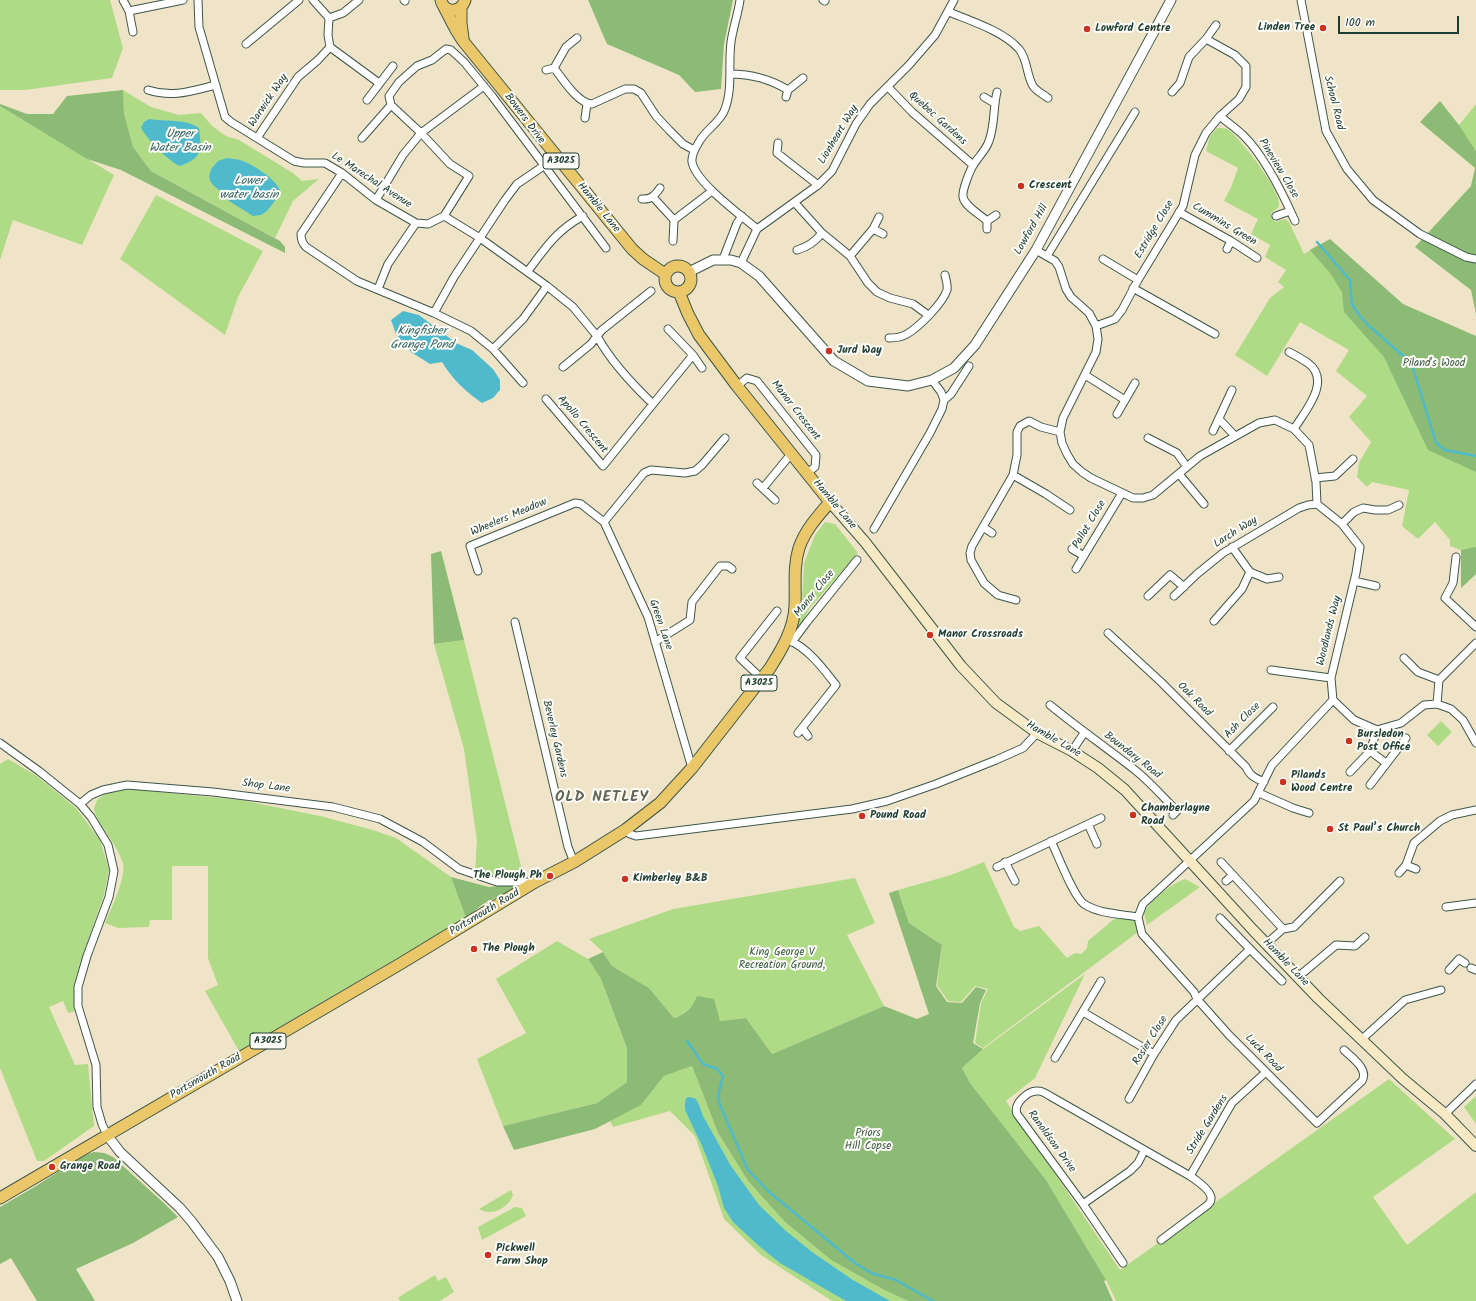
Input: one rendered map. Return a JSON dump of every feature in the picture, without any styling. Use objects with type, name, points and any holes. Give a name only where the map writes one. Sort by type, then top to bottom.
[{"type":"main road","points":[[441,2],[451,11],[455,11],[463,4]]},
{"type":"main road","name":"Hamble Lane","points":[[441,2],[463,41],[632,249],[643,259],[665,274]]},
{"type":"main road","points":[[463,4],[461,23],[463,41]]},
{"type":"main road","points":[[679,266],[686,269],[689,272],[691,281],[690,285],[684,291],[672,291],[667,287],[664,279],[665,274],[671,268],[679,266]]},
{"type":"main road","name":"Hamble Lane","points":[[680,292],[688,314],[699,335],[737,386],[830,502],[865,542],[976,683],[996,703],[1037,733],[1072,751],[1098,768],[1125,790],[1298,977],[1361,1040],[1403,1079],[1445,1114],[1476,1146]]},
{"type":"main road","name":"Portsmouth Road","points":[[0,1198],[400,964],[535,882],[574,862],[625,830],[660,803],[692,768],[762,679],[790,640],[795,607],[795,570],[799,548],[808,530],[830,502]]},
{"type":"street","points":[[123,0],[129,11],[133,32]]},
{"type":"street","points":[[129,11],[183,0]]},
{"type":"street","name":"Le Marechal Avenue","points":[[198,0],[199,27],[225,117],[238,127],[294,161],[304,163],[325,163],[342,173],[376,200],[416,223],[428,224],[444,216]]},
{"type":"street","points":[[246,44],[299,0]]},
{"type":"street","points":[[313,0],[329,18],[328,35],[330,47],[379,83]]},
{"type":"street","points":[[329,18],[343,13],[359,0]]},
{"type":"street","points":[[740,0],[731,42],[728,100],[725,111],[700,140],[694,150],[692,162],[699,175],[712,191],[757,229],[741,263]]},
{"type":"street","name":"Lionheart Way","points":[[757,229],[818,185],[832,170],[856,124],[870,104],[912,62],[935,35],[949,12],[954,0]]},
{"type":"street","name":"Lowford Hill","points":[[932,380],[954,368],[975,346],[1036,250],[1171,0]]},
{"type":"street","name":"School Road","points":[[1301,0],[1326,131],[1347,170],[1373,200],[1420,234],[1466,257],[1476,259]]},
{"type":"street","points":[[949,12],[1011,41],[1026,59],[1028,76],[1034,88],[1048,98]]},
{"type":"street","points":[[1172,92],[1180,83],[1189,57],[1206,39],[1216,25]]},
{"type":"street","points":[[576,38],[566,47],[550,69],[575,94],[587,104],[592,104],[625,89],[634,89],[641,93],[656,116],[669,130],[683,144],[694,150]]},
{"type":"street","name":"Estridge Close","points":[[1096,326],[1115,319],[1122,310],[1133,288],[1183,206],[1189,185],[1190,170],[1195,155],[1206,133],[1220,116],[1239,99],[1246,87],[1246,66],[1235,55],[1206,39]]},
{"type":"street","name":"Warwick Way","points":[[257,138],[298,77],[318,60],[330,47]]},
{"type":"street","name":"Bowers Drive","points":[[362,138],[391,105],[389,96],[399,82],[417,66],[432,60],[446,49],[451,50],[464,62],[484,86],[545,165],[606,248]]},
{"type":"street","points":[[367,100],[393,66]]},
{"type":"street","points":[[730,74],[743,74],[768,80],[787,94],[803,78]]},
{"type":"street","points":[[148,90],[162,94],[179,93],[216,85]]},
{"type":"street","points":[[376,200],[403,155],[421,133],[484,86]]},
{"type":"street","name":"Quebec Gardens","points":[[888,87],[912,112],[973,165]]},
{"type":"street","points":[[987,221],[967,205],[963,197],[964,188],[973,165],[983,154],[989,142],[992,130],[994,103],[997,92]]},
{"type":"street","points":[[984,97],[994,103]]},
{"type":"street","points":[[586,118],[587,104]]},
{"type":"street","points":[[391,105],[421,133],[450,164],[469,176],[444,216],[480,238],[528,271],[573,307],[597,336],[604,350],[628,379],[653,404],[693,355]]},
{"type":"street","points":[[1047,256],[1135,112]]},
{"type":"street","name":"Pineview Close","points":[[1220,116],[1244,136],[1255,150],[1278,186],[1294,221]]},
{"type":"street","points":[[778,143],[773,154],[818,185]]},
{"type":"street","points":[[434,313],[454,277],[517,184],[545,165]]},
{"type":"street","points":[[342,173],[301,234],[301,239],[306,248],[358,281],[434,313],[471,331],[494,348],[522,383]]},
{"type":"street","points":[[642,199],[653,197],[660,188]]},
{"type":"street","points":[[674,220],[712,191]]},
{"type":"street","points":[[653,197],[674,220],[673,241]]},
{"type":"street","points":[[795,203],[822,233],[850,256],[868,284],[877,292],[890,298],[913,304],[928,314]]},
{"type":"street","points":[[1276,216],[1290,211]]},
{"type":"street","name":"Cummins Green","points":[[1179,212],[1231,241],[1257,258]]},
{"type":"street","points":[[987,221],[996,214]]},
{"type":"street","points":[[528,271],[554,236],[568,224],[583,216]]},
{"type":"street","points":[[722,259],[737,222],[742,216]]},
{"type":"street","points":[[850,256],[874,229],[879,217]]},
{"type":"street","points":[[987,221],[987,229]]},
{"type":"street","points":[[378,289],[388,264],[416,223]]},
{"type":"street","points":[[874,229],[883,234]]},
{"type":"street","points":[[797,250],[807,250],[822,233]]},
{"type":"street","points":[[1227,250],[1231,241]]},
{"type":"street","points":[[1036,250],[1055,261],[1059,267],[1066,289],[1071,297],[1089,313],[1096,326],[1098,339],[1096,352],[1063,418],[1060,432],[1062,443],[1073,464],[1091,478],[1133,498],[1143,498],[1153,495],[1200,456],[1260,423],[1275,420],[1294,429],[1309,445],[1315,478],[1317,504]]},
{"type":"street","points":[[689,272],[713,260],[722,259],[741,263],[759,276],[834,361],[868,381],[908,386],[932,380],[941,392],[944,400],[942,409],[930,433],[874,525]]},
{"type":"street","points":[[1103,259],[1138,280]]},
{"type":"street","points":[[889,338],[896,338],[916,328],[942,300],[951,285],[945,275]]},
{"type":"street","points":[[494,348],[522,319],[547,286]]},
{"type":"street","points":[[1133,288],[1215,334]]},
{"type":"street","points":[[563,367],[591,344],[602,330],[651,291]]},
{"type":"street","points":[[668,329],[693,355],[702,368]]},
{"type":"street","points":[[1289,352],[1309,364],[1318,377],[1316,392],[1294,429]]},
{"type":"street","points":[[944,400],[951,394],[969,366]]},
{"type":"street","points":[[1085,375],[1125,400]]},
{"type":"street","name":"Manor Crescent","points":[[737,386],[747,378],[758,381],[816,455],[815,467],[807,473]]},
{"type":"street","points":[[1117,414],[1135,383]]},
{"type":"street","points":[[1213,431],[1232,390]]},
{"type":"street","name":"Apollo Crescent","points":[[546,399],[603,466],[653,404]]},
{"type":"street","points":[[1219,419],[1235,436]]},
{"type":"street","points":[[1016,600],[998,595],[984,583],[971,560],[970,553],[972,546],[1013,475],[1017,455],[1017,432],[1020,426],[1029,422],[1060,432]]},
{"type":"street","points":[[604,522],[644,472],[651,470],[686,473],[695,471],[725,438]]},
{"type":"street","points":[[1148,438],[1177,453],[1187,467]]},
{"type":"street","points":[[763,488],[791,454]]},
{"type":"street","points":[[1315,478],[1334,476],[1353,459]]},
{"type":"street","points":[[1179,474],[1204,504]]},
{"type":"street","points":[[1013,475],[1070,510]]},
{"type":"street","points":[[757,483],[775,500]]},
{"type":"street","name":"Pallot Close","points":[[1076,569],[1122,493]]},
{"type":"street","name":"Wheelers Meadow","points":[[478,571],[470,546],[558,509],[575,503],[581,504]]},
{"type":"street","name":"Green Lane","points":[[581,504],[604,522],[648,617],[692,768]]},
{"type":"street","name":"Woodlands Way","points":[[1317,504],[1342,524],[1360,547],[1354,581],[1331,678],[1334,700]]},
{"type":"street","name":"Larch Way","points":[[1174,596],[1207,566],[1232,547],[1299,508],[1317,504]]},
{"type":"street","points":[[1342,524],[1354,512],[1363,508],[1388,510],[1399,505]]},
{"type":"street","points":[[983,527],[992,533]]},
{"type":"street","points":[[1232,547],[1250,572],[1267,579],[1279,577]]},
{"type":"street","points":[[1072,549],[1084,556]]},
{"type":"street","points":[[1456,557],[1453,583],[1445,598],[1476,627]]},
{"type":"street","name":"Manor Close","points":[[790,640],[807,622],[857,560]]},
{"type":"street","points":[[655,642],[690,620],[692,602],[720,566],[728,566],[732,568]]},
{"type":"street","points":[[1214,621],[1242,590],[1250,572]]},
{"type":"street","points":[[1148,596],[1170,575],[1184,587]]},
{"type":"street","points":[[1354,581],[1376,586]]},
{"type":"street","points":[[762,679],[740,658],[777,611]]},
{"type":"street","name":"Beverley Gardens","points":[[515,622],[568,847],[574,862]]},
{"type":"street","name":"Oak Road","points":[[1108,633],[1161,682],[1246,767],[1248,773],[1253,778],[1264,782]]},
{"type":"street","points":[[790,640],[812,656],[836,685],[800,731],[808,736]]},
{"type":"street","points":[[1437,704],[1439,680],[1476,643]]},
{"type":"street","points":[[1404,658],[1418,672],[1439,680]]},
{"type":"street","points":[[1271,670],[1331,678]]},
{"type":"street","points":[[1051,841],[1076,892],[1085,904],[1100,910],[1138,917],[1142,904],[1254,801],[1272,765],[1334,700],[1354,720],[1377,730],[1401,723],[1424,705],[1437,704],[1451,709],[1463,720],[1475,740]]},
{"type":"street","name":"Boundary Road","points":[[1050,705],[1084,733],[1136,771],[1159,791],[1177,811],[1172,815]]},
{"type":"street","name":"Ash Close","points":[[1229,751],[1273,707]]},
{"type":"street","points":[[1350,772],[1370,751],[1377,730]]},
{"type":"street","points":[[625,830],[636,836],[852,809],[887,801],[936,784],[1023,748],[1037,733]]},
{"type":"street","points":[[1072,751],[1084,733]]},
{"type":"street","points":[[1370,785],[1406,738]]},
{"type":"street","points":[[0,743],[39,771],[80,804],[91,817],[108,845],[114,871],[109,897],[87,956],[78,987],[78,1006],[96,1065],[97,1107],[107,1135],[120,1152],[180,1208],[218,1257],[236,1294],[237,1301]]},
{"type":"street","points":[[1370,751],[1386,763]]},
{"type":"street","name":"Shop Lane","points":[[80,804],[90,795],[103,790],[127,785],[213,792],[333,807],[380,819],[423,842],[458,869],[496,882],[535,882]]},
{"type":"street","points":[[1259,793],[1293,808],[1309,813]]},
{"type":"street","points":[[1399,873],[1406,865],[1414,843],[1440,821],[1452,815],[1476,810]]},
{"type":"street","points":[[997,867],[1101,818]]},
{"type":"street","points":[[1088,824],[1097,844]]},
{"type":"street","points":[[1005,862],[1015,881]]},
{"type":"street","points":[[1222,862],[1283,929]]},
{"type":"street","points":[[1406,865],[1416,869]]},
{"type":"street","points":[[1226,881],[1233,875]]},
{"type":"street","points":[[1266,944],[1283,929],[1294,927],[1340,881]]},
{"type":"street","points":[[1446,908],[1476,903]]},
{"type":"street","name":"Luck Road","points":[[1138,917],[1142,934],[1194,992],[1197,999],[1317,1123],[1362,1081],[1364,1077],[1362,1068],[1344,1050]]},
{"type":"street","points":[[1220,918],[1282,981]]},
{"type":"street","points":[[1298,977],[1336,945],[1355,946],[1365,938]]},
{"type":"street","name":"Rosier Close","points":[[1129,1099],[1154,1054],[1176,1020],[1250,949]]},
{"type":"street","points":[[1449,970],[1459,959],[1471,967]]},
{"type":"street","points":[[1055,1058],[1101,980]]},
{"type":"street","points":[[1361,1040],[1405,1000],[1441,990]]},
{"type":"street","points":[[1083,1012],[1154,1054]]},
{"type":"street","name":"Stride Gardens","points":[[1190,1176],[1232,1103],[1266,1072]]},
{"type":"street","points":[[1445,1114],[1476,1084]]},
{"type":"street","name":"Ranoldson Drive","points":[[1083,1204],[1017,1114],[1016,1111],[1018,1103],[1030,1094],[1039,1091],[1050,1096],[1190,1176],[1205,1188],[1212,1199],[1210,1202],[1161,1240]]},
{"type":"street","points":[[1123,1262],[1083,1204],[1130,1171],[1138,1163],[1144,1151]]},
{"type":"green space","points":[[0,0],[110,0],[123,48],[112,78],[25,90],[0,90]]},
{"type":"green space","points":[[588,0],[733,0],[724,44],[721,89],[695,92],[679,75],[607,44]]},
{"type":"green space","points":[[123,90],[151,107],[179,115],[201,113],[212,126],[226,136],[239,140],[293,173],[302,181],[319,179],[293,201],[275,238],[151,171],[133,147],[124,113]]},
{"type":"green space","points":[[123,90],[124,113],[133,147],[151,171],[280,241],[285,247],[285,253],[121,170],[87,159],[0,106],[0,104],[27,114],[53,114],[67,96]]},
{"type":"green space","points":[[1440,101],[1459,125],[1476,151],[1476,314],[1471,290],[1415,247],[1471,186],[1475,168],[1420,122]]},
{"type":"green space","points":[[1476,104],[1476,151],[1459,125]]},
{"type":"green space","points":[[0,106],[114,175],[82,245],[13,220],[0,260]]},
{"type":"green space","points":[[1217,128],[1228,129],[1235,136],[1260,167],[1275,190],[1279,207],[1271,213],[1275,222],[1285,219],[1289,222],[1304,254],[1318,245],[1348,282],[1476,459],[1476,574],[1461,588],[1461,550],[1450,546],[1450,540],[1435,522],[1418,539],[1402,526],[1409,490],[1372,482],[1367,487],[1357,477],[1359,463],[1371,442],[1349,417],[1367,396],[1336,371],[1349,350],[1300,322],[1267,376],[1235,355],[1270,298],[1284,287],[1278,282],[1286,270],[1265,257],[1270,245],[1251,234],[1258,219],[1224,201],[1238,168],[1206,151],[1210,136]]},
{"type":"green space","points":[[156,195],[263,251],[238,297],[225,335],[120,259]]},
{"type":"green space","name":"Piland's Wood","points":[[1330,239],[1403,304],[1476,336],[1476,472],[1428,450],[1384,357],[1344,312],[1342,292],[1330,273],[1310,250]]},
{"type":"green space","points":[[825,522],[835,524],[858,553],[810,608],[799,628],[797,627],[802,604],[804,563],[815,535]]},
{"type":"green space","points":[[1476,547],[1476,574],[1461,588],[1461,550]]},
{"type":"green space","points":[[441,551],[464,640],[434,644],[431,554]]},
{"type":"green space","points":[[464,640],[522,870],[501,877],[475,871],[477,841],[464,749],[434,644]]},
{"type":"green space","points":[[1441,721],[1452,732],[1438,746],[1427,735]]},
{"type":"green space","points":[[8,759],[37,776],[76,808],[100,840],[109,870],[104,895],[74,984],[75,1011],[68,1013],[63,1001],[49,1007],[75,1065],[88,1064],[94,1126],[44,1161],[37,1161],[0,1068],[0,764]]},
{"type":"green space","points":[[128,789],[241,800],[320,816],[373,830],[396,838],[451,877],[466,918],[239,1051],[205,991],[218,985],[208,958],[208,866],[172,866],[172,920],[150,920],[149,927],[118,928],[105,923],[120,885],[123,864],[121,857],[99,821],[94,808],[97,800],[105,794]]},
{"type":"green space","points":[[984,862],[1014,927],[1020,931],[1039,926],[1067,958],[1075,953],[1081,954],[1087,948],[1088,941],[1120,914],[1134,917],[1138,932],[983,1048],[975,1043],[981,1003],[988,989],[975,986],[961,1002],[948,1001],[937,985],[942,945],[909,923],[898,890],[951,875]]},
{"type":"green space","points":[[451,877],[489,887],[512,885],[514,889],[483,904],[466,918]]},
{"type":"green space","name":"King George V Recreation Ground,","points":[[855,878],[875,923],[847,935],[884,1006],[772,1054],[746,1018],[720,1021],[697,996],[688,1010],[674,1018],[649,988],[612,966],[603,952],[589,939],[673,909]]},
{"type":"green space","points":[[1185,879],[1200,887],[1147,925],[1144,913],[1151,902],[1168,888]]},
{"type":"green space","name":"Priors Hill Copse","points":[[898,890],[909,923],[942,945],[936,986],[947,1002],[962,1003],[976,987],[986,990],[980,1003],[973,1043],[983,1049],[962,1068],[970,1083],[1046,1180],[1106,1280],[1104,1281],[1113,1301],[908,1301],[884,1290],[831,1260],[785,1222],[748,1181],[718,1133],[692,1066],[664,1076],[641,1105],[595,1129],[514,1150],[503,1126],[597,1103],[627,1082],[627,1049],[601,979],[588,959],[603,952],[612,966],[649,988],[674,1018],[682,1015],[688,1010],[697,996],[714,999],[720,1021],[746,1018],[772,1054],[884,1006],[917,1019],[929,1014],[889,893]]},
{"type":"green space","points":[[557,941],[588,959],[601,979],[627,1050],[627,1082],[597,1103],[503,1126],[477,1059],[526,1033],[496,979]]},
{"type":"green space","points":[[1085,974],[1035,1078],[1006,1101],[1120,1270],[1389,1079],[1455,1139],[1373,1197],[1407,1245],[1476,1192],[1476,1301],[1116,1301],[1106,1280],[1046,1180],[970,1083],[962,1068],[983,1049]]},
{"type":"green space","points":[[692,1066],[718,1133],[748,1181],[785,1222],[831,1260],[884,1290],[908,1301],[832,1301],[761,1255],[724,1219],[695,1136],[670,1111],[613,1127],[610,1121],[641,1105],[664,1076]]},
{"type":"green space","points":[[1476,1096],[1476,1124],[1464,1107]]},
{"type":"green space","points":[[94,1152],[104,1153],[113,1157],[178,1217],[133,1243],[76,1269],[95,1301],[37,1301],[11,1258],[0,1264],[0,1207],[83,1156]]},
{"type":"green space","points":[[511,1190],[513,1195],[511,1200],[499,1210],[489,1212],[479,1209]]},
{"type":"green space","points":[[515,1207],[522,1208],[526,1216],[482,1240],[478,1227]]},
{"type":"green space","points":[[435,1275],[438,1281],[446,1277],[454,1292],[440,1301],[400,1301],[398,1298],[402,1295]]},
{"type":"water","name":"Upper Water Basin","points":[[149,119],[187,123],[199,128],[199,153],[192,160],[179,166],[153,144],[141,128],[144,122]]},
{"type":"water","name":"Lower water basin","points":[[227,158],[248,163],[271,178],[279,188],[281,193],[267,211],[261,215],[253,216],[229,201],[210,181],[209,176],[211,169],[218,161]]},
{"type":"water","name":"Kingfisher Grange Pond","points":[[403,311],[419,315],[456,343],[472,350],[493,369],[500,380],[500,390],[493,398],[482,403],[460,385],[442,362],[430,364],[411,352],[396,334],[391,320]]},
{"type":"water","points":[[690,1097],[696,1099],[703,1116],[731,1166],[759,1205],[786,1231],[812,1252],[853,1280],[890,1301],[846,1301],[780,1263],[733,1222],[724,1208],[718,1186],[703,1148],[685,1110],[686,1098]]},
{"type":"waterway","points":[[1317,242],[1350,280],[1352,304],[1359,315],[1368,325],[1408,360],[1414,371],[1436,443],[1445,450],[1476,456]]},
{"type":"waterway","points":[[687,1041],[703,1064],[717,1069],[723,1076],[718,1096],[720,1105],[748,1170],[768,1191],[855,1263],[871,1273],[896,1280],[933,1301]]},
{"type":"place","name":"Linden Tree","points":[[1323,28]]},
{"type":"place","name":"Lowford Centre","points":[[1087,29]]},
{"type":"place","name":"Crescent","points":[[1021,186]]},
{"type":"place","name":"Jurd Way","points":[[829,351]]},
{"type":"place","name":"Manor Crossroads","points":[[930,635]]},
{"type":"place","name":"Bursledon Post Office","points":[[1349,741]]},
{"type":"place","name":"Pilands Wood Centre","points":[[1283,782]]},
{"type":"place","name":"Chamberlayne Road","points":[[1133,815]]},
{"type":"place","name":"Pound Road","points":[[862,816]]},
{"type":"place","name":"St Paul’s Church","points":[[1330,829]]},
{"type":"place","name":"The Plough Ph","points":[[550,876]]},
{"type":"place","name":"Kimberley B&B","points":[[625,879]]},
{"type":"place","name":"The Plough","points":[[474,949]]},
{"type":"place","name":"Grange Road","points":[[52,1167]]},
{"type":"place","name":"Pickwell Farm Shop","points":[[488,1255]]},
{"type":"district","name":"OLD NETLEY","points":[[602,798]]}]
